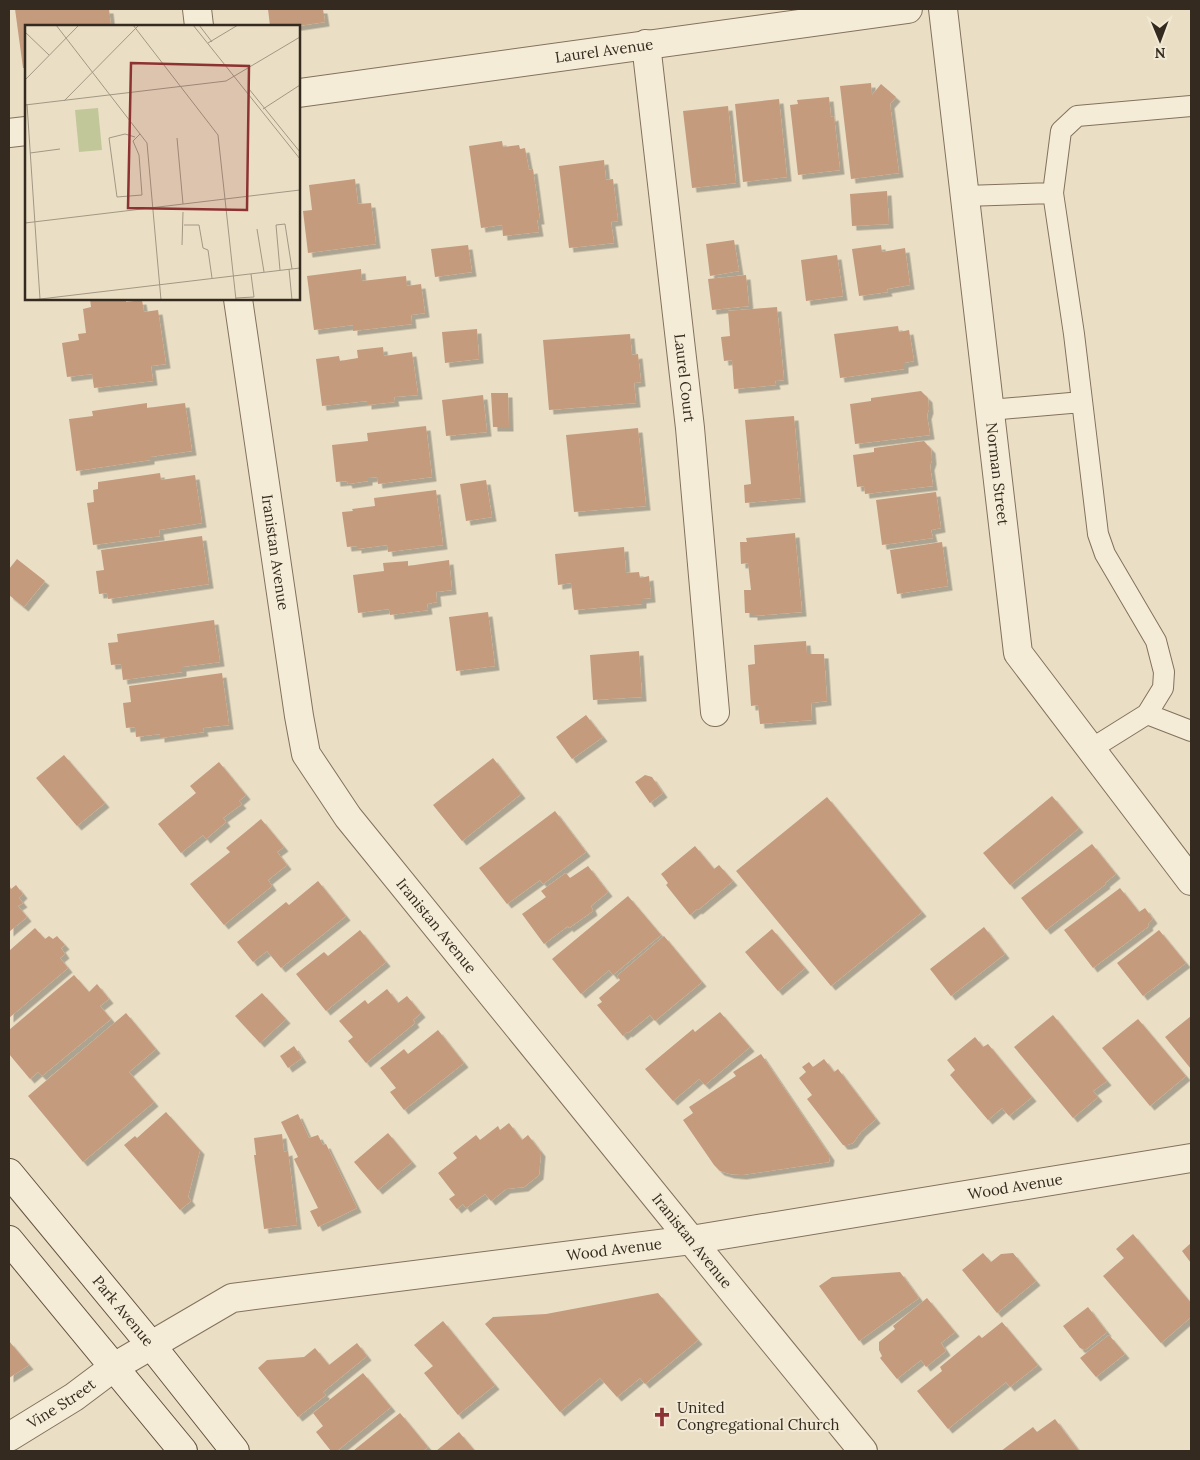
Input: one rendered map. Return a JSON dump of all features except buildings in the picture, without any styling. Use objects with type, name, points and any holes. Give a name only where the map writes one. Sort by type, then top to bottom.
[{"type":"street","points":[[197,9],[199,25]]},
{"type":"street","name":"Laurel Avenue","points":[[300,93],[908,9]]},
{"type":"street","name":"Norman Street","points":[[943,9],[1018,653],[1191,881]]},
{"type":"street","name":"Laurel Court","points":[[646,44],[690,428],[715,712]]},
{"type":"street","points":[[9,133],[25,131]]},
{"type":"street","name":"Iranistan Avenue","points":[[238,300],[306,754],[348,817],[863,1451]]},
{"type":"street","name":"Wood Avenue","points":[[114,1367],[232,1298],[691,1240],[1191,1158]]},
{"type":"street","name":"Park Avenue","points":[[9,1173],[151,1345],[235,1451]]},
{"type":"street","points":[[9,1240],[183,1451]]},
{"type":"street","name":"Vine Street","points":[[9,1437],[74,1397],[114,1367]]},
{"type":"lane","points":[[1091,749],[1147,714],[1163,688],[1164,672],[1156,641],[1105,554],[1098,534],[1074,334],[1053,193],[1062,131],[1077,116],[1191,106]]},
{"type":"lane","points":[[965,196],[1053,193]]},
{"type":"lane","points":[[990,410],[1082,402]]},
{"type":"lane","points":[[1147,714],[1191,731]]},
{"type":"place","name":"United Congregational Church","points":[[662,1417]]}]
